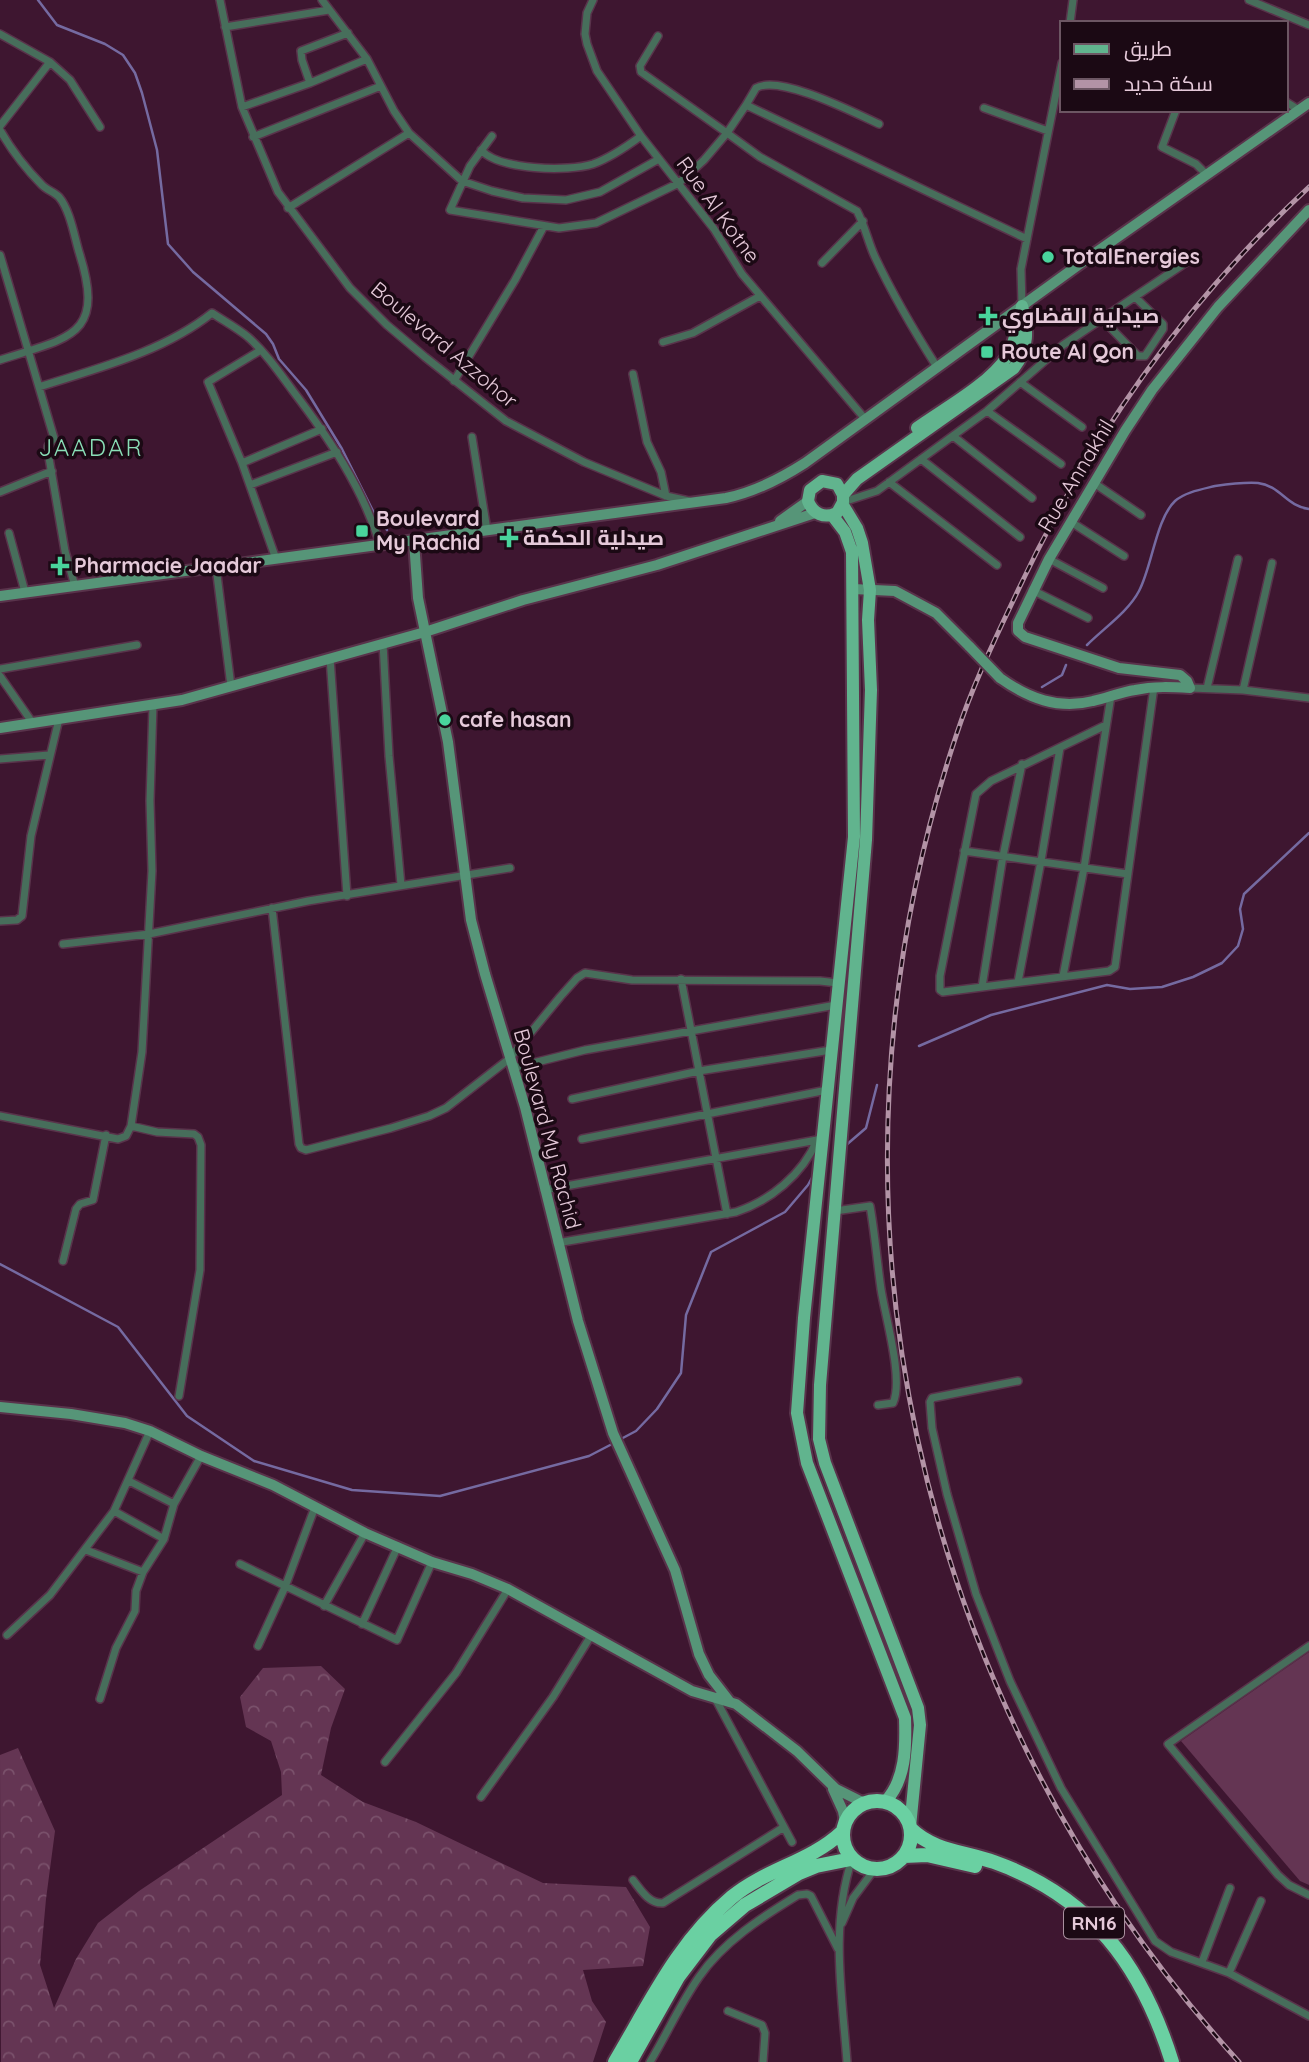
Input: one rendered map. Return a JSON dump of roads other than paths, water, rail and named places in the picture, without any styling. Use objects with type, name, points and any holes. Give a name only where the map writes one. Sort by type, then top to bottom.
[{"type":"highway","points":[[615,2062],[678,1954],[733,1897],[766,1875],[822,1849],[844,1827],[856,1808],[864,1803],[885,1802]]},
{"type":"highway","name":"RN16","points":[[885,1802],[901,1811],[910,1828],[930,1845],[990,1861],[1024,1875],[1056,1893],[1085,1915],[1111,1941],[1142,1986],[1158,2019],[1172,2062]]},
{"type":"highway","points":[[844,1827],[844,1846],[852,1859],[858,1865],[874,1870]]},
{"type":"highway","points":[[904,1856],[910,1843],[910,1828]]},
{"type":"highway","name":"RN16","points":[[874,1870],[891,1867],[904,1856],[928,1855],[988,1870],[1021,1883],[1066,1911],[1093,1935],[1126,1976],[1150,2023],[1163,2062]]},
{"type":"highway","points":[[630,2062],[678,1977],[710,1935],[745,1905],[799,1873],[816,1866],[852,1859]]},
{"type":"main road","points":[[1022,306],[1026,345],[1014,368],[857,480],[837,513],[823,516],[815,513],[808,500],[810,490],[817,483],[833,482],[852,474],[983,380],[1006,357],[1022,306]]},
{"type":"main road","points":[[833,482],[840,487],[843,501],[858,528],[862,544],[870,590],[868,620],[871,690],[866,840],[820,1385],[819,1439],[825,1463],[918,1708],[920,1725],[910,1828]]},
{"type":"main road","points":[[831,515],[845,532],[852,552],[854,837],[827,1090],[819,1141],[797,1413],[807,1463],[905,1718],[906,1743],[901,1772],[894,1792],[885,1802]]},
{"type":"street","name":"Boulevard Azzohor","points":[[220,0],[242,107],[253,137],[288,208],[350,288],[387,325],[506,421],[584,462],[666,496],[696,502]]},
{"type":"street","points":[[322,0],[367,59],[409,133],[462,181],[523,198],[566,200],[600,192],[659,159]]},
{"type":"street","name":"Rue Al Kotne","points":[[593,0],[585,27],[590,55],[597,71],[641,136],[679,183],[760,296],[866,420]]},
{"type":"street","points":[[1070,21],[1073,0]]},
{"type":"street","points":[[1249,0],[1309,24]]},
{"type":"street","points":[[225,27],[329,10]]},
{"type":"street","points":[[310,83],[301,51],[348,33]]},
{"type":"street","points":[[0,34],[50,62],[70,80],[100,127]]},
{"type":"street","points":[[658,36],[640,66],[641,72],[760,157],[857,211],[899,307],[937,367]]},
{"type":"street","points":[[242,107],[367,59]]},
{"type":"street","points":[[0,360],[67,337],[84,323],[89,305],[89,286],[64,204],[57,194],[46,188],[28,171],[0,128],[50,62]]},
{"type":"street","points":[[1022,306],[1021,269],[1060,74]]},
{"type":"street","points":[[492,136],[462,181],[450,211],[566,228],[596,223],[679,183],[704,160],[727,133],[756,88],[767,84],[826,98],[880,124]]},
{"type":"street","points":[[253,137],[381,86]]},
{"type":"street","points":[[747,105],[1027,239]]},
{"type":"street","points":[[0,596],[748,493],[785,476],[866,420],[1304,106]]},
{"type":"street","points":[[984,108],[1048,131]]},
{"type":"street","points":[[1175,112],[1162,147],[1196,164],[1207,175]]},
{"type":"street","points":[[288,208],[409,133]]},
{"type":"street","points":[[481,150],[492,159],[504,163],[577,167],[608,157],[641,136]]},
{"type":"street","name":"Rue Annakhil","points":[[1190,688],[1180,675],[1119,668],[1021,635],[1017,629],[1018,623],[1049,559],[1125,431],[1167,369],[1218,307],[1309,209]]},
{"type":"street","points":[[822,263],[863,221]]},
{"type":"street","points":[[454,381],[544,226]]},
{"type":"street","points":[[0,256],[54,438],[48,446],[65,551],[75,586]]},
{"type":"street","points":[[843,501],[877,491],[987,411],[1063,345],[1191,259]]},
{"type":"street","points":[[663,342],[693,332],[760,296]]},
{"type":"street","points":[[1102,319],[1138,356],[1144,356],[1163,329],[1163,324],[1135,297]]},
{"type":"street","points":[[39,387],[149,349],[191,328],[212,313],[261,350],[322,429],[364,502],[380,544]]},
{"type":"street","points":[[261,350],[208,382],[242,463],[276,559]]},
{"type":"street","points":[[633,374],[647,442],[661,472],[666,496]]},
{"type":"street","points":[[1020,382],[1082,427]]},
{"type":"street","points":[[987,411],[1060,464]]},
{"type":"street","points":[[242,463],[322,429]]},
{"type":"street","points":[[953,436],[1032,498]]},
{"type":"street","points":[[472,437],[487,530]]},
{"type":"street","points":[[250,485],[337,452]]},
{"type":"street","points":[[921,459],[1020,537]]},
{"type":"street","points":[[0,492],[52,471]]},
{"type":"street","points":[[889,482],[997,565]]},
{"type":"street","points":[[1094,483],[1141,515]]},
{"type":"street","points":[[765,529],[790,515],[808,500]]},
{"type":"street","points":[[0,728],[182,699],[425,632],[523,600],[657,565],[815,513]]},
{"type":"street","points":[[1071,522],[1124,556]]},
{"type":"street","points":[[9,533],[25,592]]},
{"type":"street","name":"Boulevard My Rachid","points":[[414,541],[418,598],[448,742],[474,935],[525,1107],[557,1243],[589,1361],[613,1433],[675,1570],[703,1665],[730,1702]]},
{"type":"street","points":[[1049,559],[1103,589]]},
{"type":"street","points":[[1207,688],[1238,559]]},
{"type":"street","points":[[1243,690],[1272,563]]},
{"type":"street","points":[[216,567],[231,685]]},
{"type":"street","points":[[853,589],[895,591],[936,613],[1000,678],[1025,695],[1051,703],[1085,703],[1154,687],[1243,690],[1309,698]]},
{"type":"street","points":[[1032,590],[1088,618]]},
{"type":"street","points":[[383,643],[389,756],[401,885]]},
{"type":"street","points":[[0,669],[137,645]]},
{"type":"street","points":[[330,658],[347,896]]},
{"type":"street","points":[[0,677],[32,722]]},
{"type":"street","points":[[1106,725],[1022,764],[990,781],[975,794],[938,987],[943,992],[1109,971],[1115,967],[1154,687]]},
{"type":"street","points":[[1062,976],[1084,867],[1111,696]]},
{"type":"street","points":[[0,1116],[123,1138],[131,1126],[142,1052],[149,934],[153,705]]},
{"type":"street","points":[[0,921],[17,920],[22,916],[31,836],[59,719]]},
{"type":"street","points":[[1018,982],[1060,748]]},
{"type":"street","points":[[0,759],[49,755]]},
{"type":"street","points":[[982,986],[1003,856],[1022,764]]},
{"type":"street","points":[[964,851],[1128,874]]},
{"type":"street","points":[[63,944],[149,934],[272,908],[510,867]]},
{"type":"street","points":[[272,908],[299,1144],[306,1150],[354,1139],[429,1116],[457,1101],[511,1063],[560,997],[583,973],[632,980],[838,983]]},
{"type":"street","points":[[681,979],[727,1214]]},
{"type":"street","points":[[511,1063],[836,1005]]},
{"type":"street","points":[[572,1100],[698,1071],[831,1050]]},
{"type":"street","points":[[582,1139],[827,1090]]},
{"type":"street","points":[[131,1126],[157,1132],[194,1134],[198,1136],[201,1145],[200,1270],[179,1396]]},
{"type":"street","points":[[63,1261],[76,1209],[80,1204],[93,1200],[106,1135]]},
{"type":"street","points":[[544,1191],[819,1141]]},
{"type":"street","points":[[557,1243],[749,1208],[776,1191],[806,1161],[819,1141]]},
{"type":"street","points":[[835,1211],[870,1206],[896,1380],[893,1403],[878,1405]]},
{"type":"street","points":[[1018,1381],[932,1398],[930,1402],[932,1428],[947,1494],[975,1594],[1010,1681],[1040,1746],[1075,1811],[1146,1928],[1162,1947],[1229,1973],[1309,2016]]},
{"type":"street","points":[[0,1407],[71,1414],[125,1423],[150,1431],[201,1456],[274,1485],[365,1532],[432,1562],[508,1589],[692,1691],[740,1707],[796,1751],[845,1795],[864,1803]]},
{"type":"street","points":[[7,1635],[50,1595],[114,1511],[150,1431]]},
{"type":"street","points":[[100,1699],[120,1638],[135,1611],[136,1591],[143,1572],[164,1539],[174,1504],[201,1456]]},
{"type":"street","points":[[129,1482],[174,1504]]},
{"type":"street","points":[[258,1646],[285,1587],[315,1507]]},
{"type":"street","points":[[114,1511],[164,1539]]},
{"type":"street","points":[[324,1606],[365,1532]]},
{"type":"street","points":[[362,1624],[398,1546]]},
{"type":"street","points":[[86,1550],[143,1572]]},
{"type":"street","points":[[240,1564],[398,1639],[432,1562]]},
{"type":"street","points":[[385,1762],[456,1673],[508,1589]]},
{"type":"street","points":[[481,1797],[553,1696],[592,1634]]},
{"type":"street","points":[[1309,1646],[1168,1744],[1278,1875],[1289,1885],[1309,1895]]},
{"type":"street","points":[[715,1698],[792,1842]]},
{"type":"street","points":[[828,1781],[839,1801],[844,1827]]},
{"type":"street","points":[[633,1880],[650,1900],[663,1903],[784,1827]]},
{"type":"street","points":[[847,2062],[838,1949],[843,1894],[852,1859]]},
{"type":"street","points":[[839,1930],[853,1898],[874,1870]]},
{"type":"street","points":[[1202,1962],[1230,1888]]},
{"type":"street","points":[[650,2062],[700,1975],[720,1951],[798,1895],[811,1896],[838,1949]]},
{"type":"street","points":[[1229,1973],[1261,1901]]},
{"type":"street","points":[[728,2011],[762,2025],[765,2033],[763,2062]]},
{"type":"waterway","points":[[38,0],[57,25],[105,44],[123,55],[135,73],[157,150],[168,244],[193,272],[266,334],[279,359],[306,390],[342,449],[375,515],[387,530]]},
{"type":"waterway","points":[[1087,645],[1134,599],[1144,581],[1163,519],[1179,498],[1215,486],[1258,483],[1309,509]]},
{"type":"waterway","points":[[1042,687],[1062,675],[1066,665]]},
{"type":"waterway","points":[[919,1046],[991,1015],[1107,985],[1130,989],[1162,987],[1193,977],[1222,963],[1238,946],[1243,929],[1240,909],[1244,894],[1309,833]]},
{"type":"waterway","points":[[845,1146],[866,1128],[877,1085]]},
{"type":"waterway","points":[[619,1440],[636,1431],[657,1409],[681,1373],[686,1315],[711,1252],[785,1212],[814,1174]]},
{"type":"waterway","points":[[0,1264],[118,1327],[187,1416],[254,1461],[352,1490],[440,1496],[589,1456],[614,1443]]},
{"type":"railway","points":[[1239,2062],[1127,1920],[1035,1768],[965,1606],[917,1437],[892,1264],[889,1088],[911,911],[956,736],[997,634],[1041,543],[1072,487],[1141,379],[1220,279],[1309,187]]},
{"type":"place","name":"TotalEnergies","points":[[1048,257]]},
{"type":"place","name":"صيدلية القضاوي","points":[[988,316]]},
{"type":"place","name":"Route Al Qon","points":[[987,352]]},
{"type":"place","name":"Boulevard My Rachid","points":[[362,531]]},
{"type":"place","name":"صيدلية الحكمة","points":[[509,538]]},
{"type":"place","name":"Pharmacie Jaadar","points":[[60,566]]},
{"type":"place","name":"cafe hasan","points":[[445,720]]},
{"type":"district","name":"JAADAR","points":[[91,448]]}]
